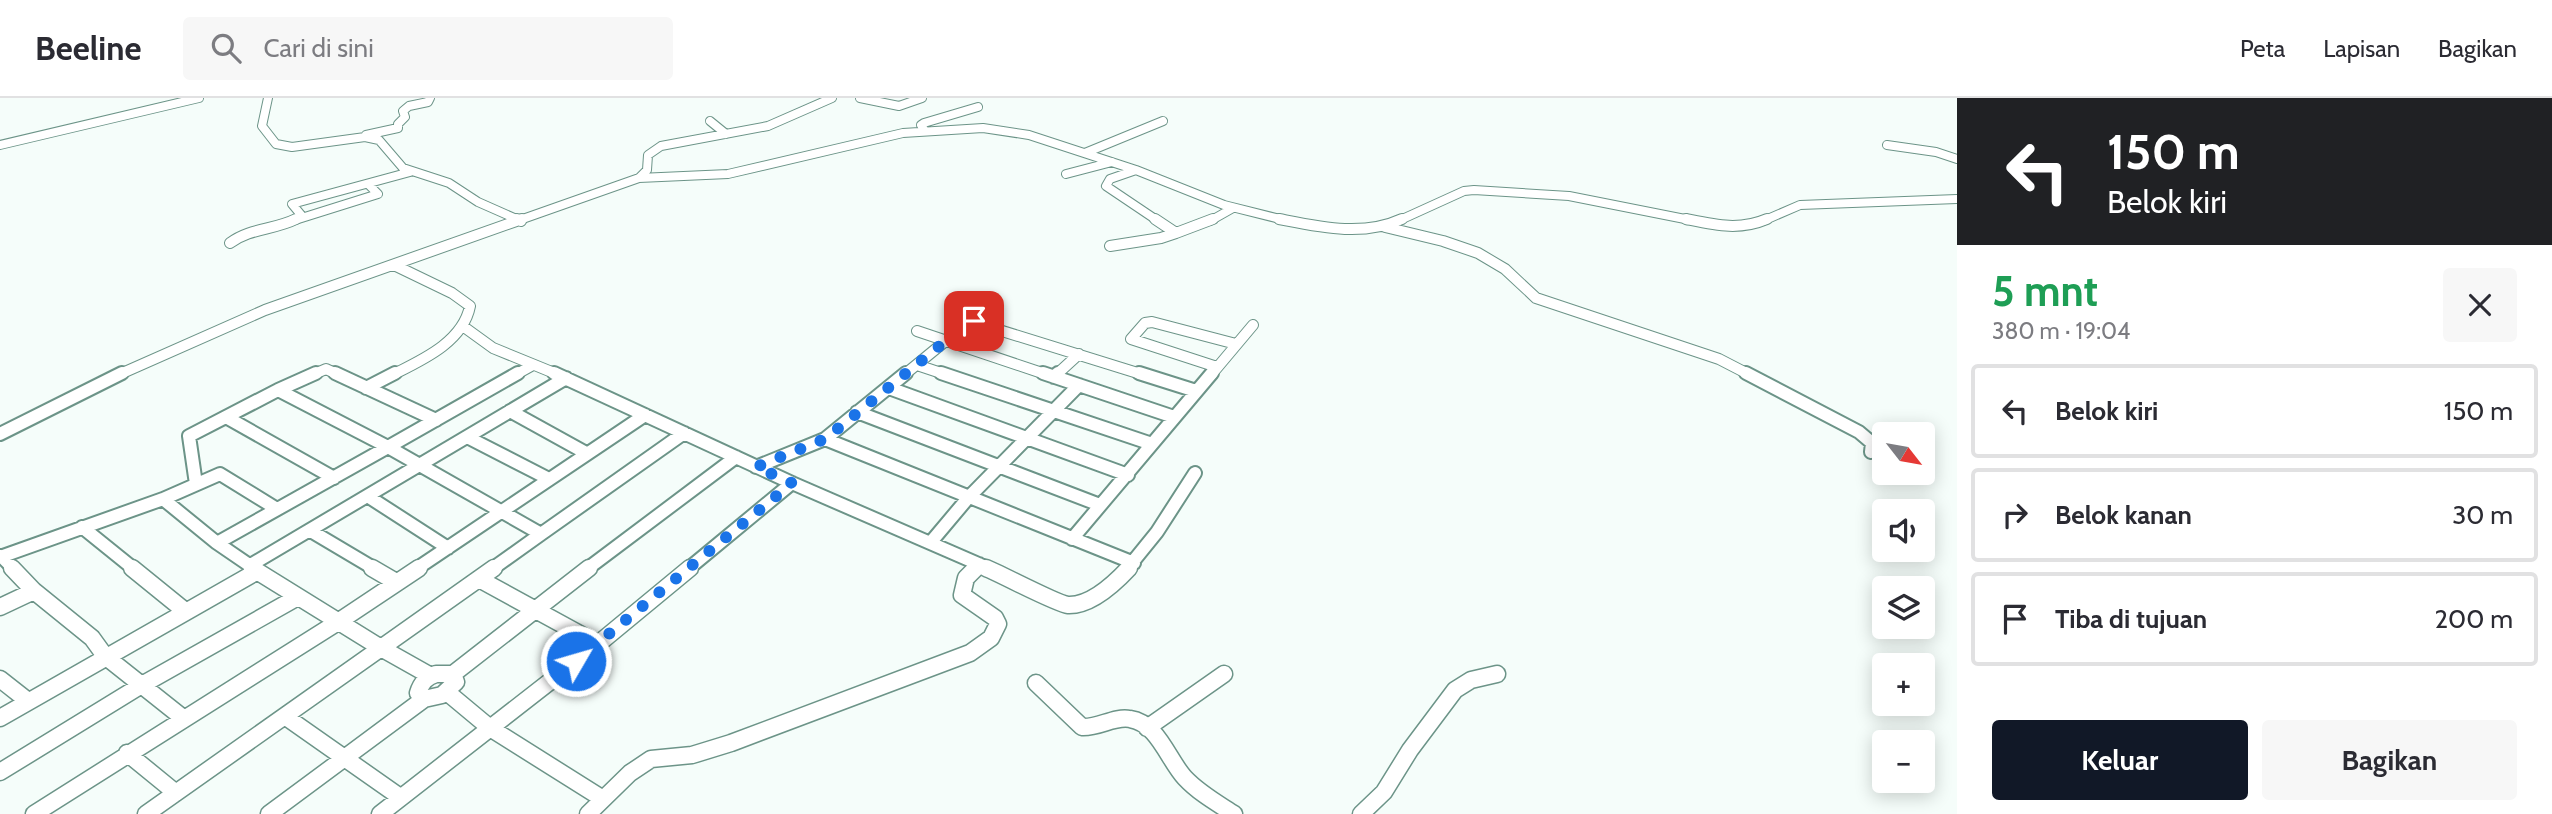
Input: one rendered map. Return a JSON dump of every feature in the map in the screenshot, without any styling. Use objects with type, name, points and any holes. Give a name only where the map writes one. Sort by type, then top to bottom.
[{"type":"street","points":[[0,145],[199,98]]},
{"type":"street","points":[[268,98],[262,126],[276,144],[292,147],[365,137],[379,140],[402,168],[449,183],[478,202],[521,222]]},
{"type":"street","points":[[348,139],[398,128],[398,124],[405,117],[403,111],[407,107],[428,102],[430,98]]},
{"type":"street","points":[[639,178],[648,170],[648,155],[661,146],[768,126],[832,98]]},
{"type":"street","points":[[860,98],[894,108],[908,106],[922,98]]},
{"type":"street","points":[[925,131],[922,125],[924,123],[978,107]]},
{"type":"street","points":[[710,121],[726,134]]},
{"type":"street","points":[[1085,153],[1163,121]]},
{"type":"street","points":[[0,434],[98,384],[265,310],[521,222],[639,178],[728,174],[848,144],[925,131],[961,128],[1007,130],[1136,170],[1233,208],[1286,222],[1353,230],[1385,227],[1468,190],[1569,197],[1731,228],[1754,225],[1800,205],[1957,199]]},
{"type":"street","points":[[1887,145],[1936,152],[1957,159]]},
{"type":"street","points":[[1066,174],[1112,162]]},
{"type":"street","points":[[1136,170],[1111,179],[1106,186],[1176,233]]},
{"type":"street","points":[[302,216],[292,204],[410,172]]},
{"type":"street","points":[[230,243],[242,234],[284,225],[302,216],[379,194],[368,184]]},
{"type":"street","points":[[1110,246],[1124,241],[1167,237],[1208,222],[1233,208]]},
{"type":"street","points":[[1385,227],[1443,241],[1478,254],[1505,269],[1536,298],[1728,363],[1859,432],[1872,443],[1871,452]]},
{"type":"street","points":[[366,388],[433,352],[464,327],[470,313],[470,306],[452,293],[394,265]]},
{"type":"street","points":[[756,467],[825,439],[974,321],[1196,391]]},
{"type":"street","points":[[1217,367],[1131,339],[1145,323],[1152,322],[1236,345]]},
{"type":"street","points":[[1072,539],[1253,324]]},
{"type":"street","points":[[464,327],[492,348],[566,378],[756,467],[931,542],[1066,605],[1091,601],[1134,563],[1195,473]]},
{"type":"street","points":[[916,331],[1174,417]]},
{"type":"street","points":[[1054,377],[1079,354]]},
{"type":"street","points":[[217,543],[533,365]]},
{"type":"street","points":[[917,365],[1152,444]]},
{"type":"street","points":[[196,484],[190,436],[278,390],[326,369],[436,420]]},
{"type":"street","points":[[0,718],[186,611],[311,531],[566,378]]},
{"type":"street","points":[[931,542],[968,498],[1079,386]]},
{"type":"street","points":[[889,388],[1128,475]]},
{"type":"street","points":[[278,390],[388,446],[541,534]]},
{"type":"street","points":[[510,411],[586,453]]},
{"type":"street","points":[[857,412],[1100,505]]},
{"type":"street","points":[[34,814],[338,622],[645,415]]},
{"type":"street","points":[[226,417],[334,478]]},
{"type":"street","points":[[146,814],[684,433]]},
{"type":"street","points":[[469,438],[549,479]]},
{"type":"street","points":[[825,439],[1134,563]]},
{"type":"street","points":[[453,674],[534,609],[736,457]]},
{"type":"street","points":[[183,718],[105,656],[92,638],[34,591],[1,556],[163,499],[213,476],[224,475],[277,509]]},
{"type":"street","points":[[380,814],[598,644],[792,483]]},
{"type":"street","points":[[369,497],[448,548]]},
{"type":"street","points":[[163,499],[217,543],[296,598],[429,675]]},
{"type":"street","points":[[82,527],[186,611]]},
{"type":"street","points":[[311,531],[396,582]]},
{"type":"street","points":[[588,814],[630,773],[651,759],[692,755],[731,743],[970,653],[992,637],[998,624],[995,618],[962,595],[967,578],[979,564]]},
{"type":"street","points":[[478,579],[598,644]]},
{"type":"street","points":[[0,607],[34,591]]},
{"type":"street","points":[[0,772],[140,686],[296,598]]},
{"type":"street","points":[[424,699],[418,693],[420,684],[429,675],[442,671],[453,674]]},
{"type":"street","points":[[269,814],[424,699],[448,693],[456,682],[453,674]]},
{"type":"street","points":[[1147,728],[1224,674]]},
{"type":"street","points":[[1362,814],[1384,792],[1410,750],[1455,690],[1471,680],[1497,674]]},
{"type":"street","points":[[0,678],[28,701]]},
{"type":"street","points":[[1035,683],[1082,727],[1096,728],[1118,718],[1126,718],[1147,728],[1187,780],[1234,814]]},
{"type":"street","points":[[448,693],[490,728],[603,799]]},
{"type":"street","points":[[286,717],[400,797]]},
{"type":"street","points":[[127,754],[176,793]]},
{"type":"route","points":[[576,661],[792,483],[756,467],[825,439],[970,321],[974,321]]}]
